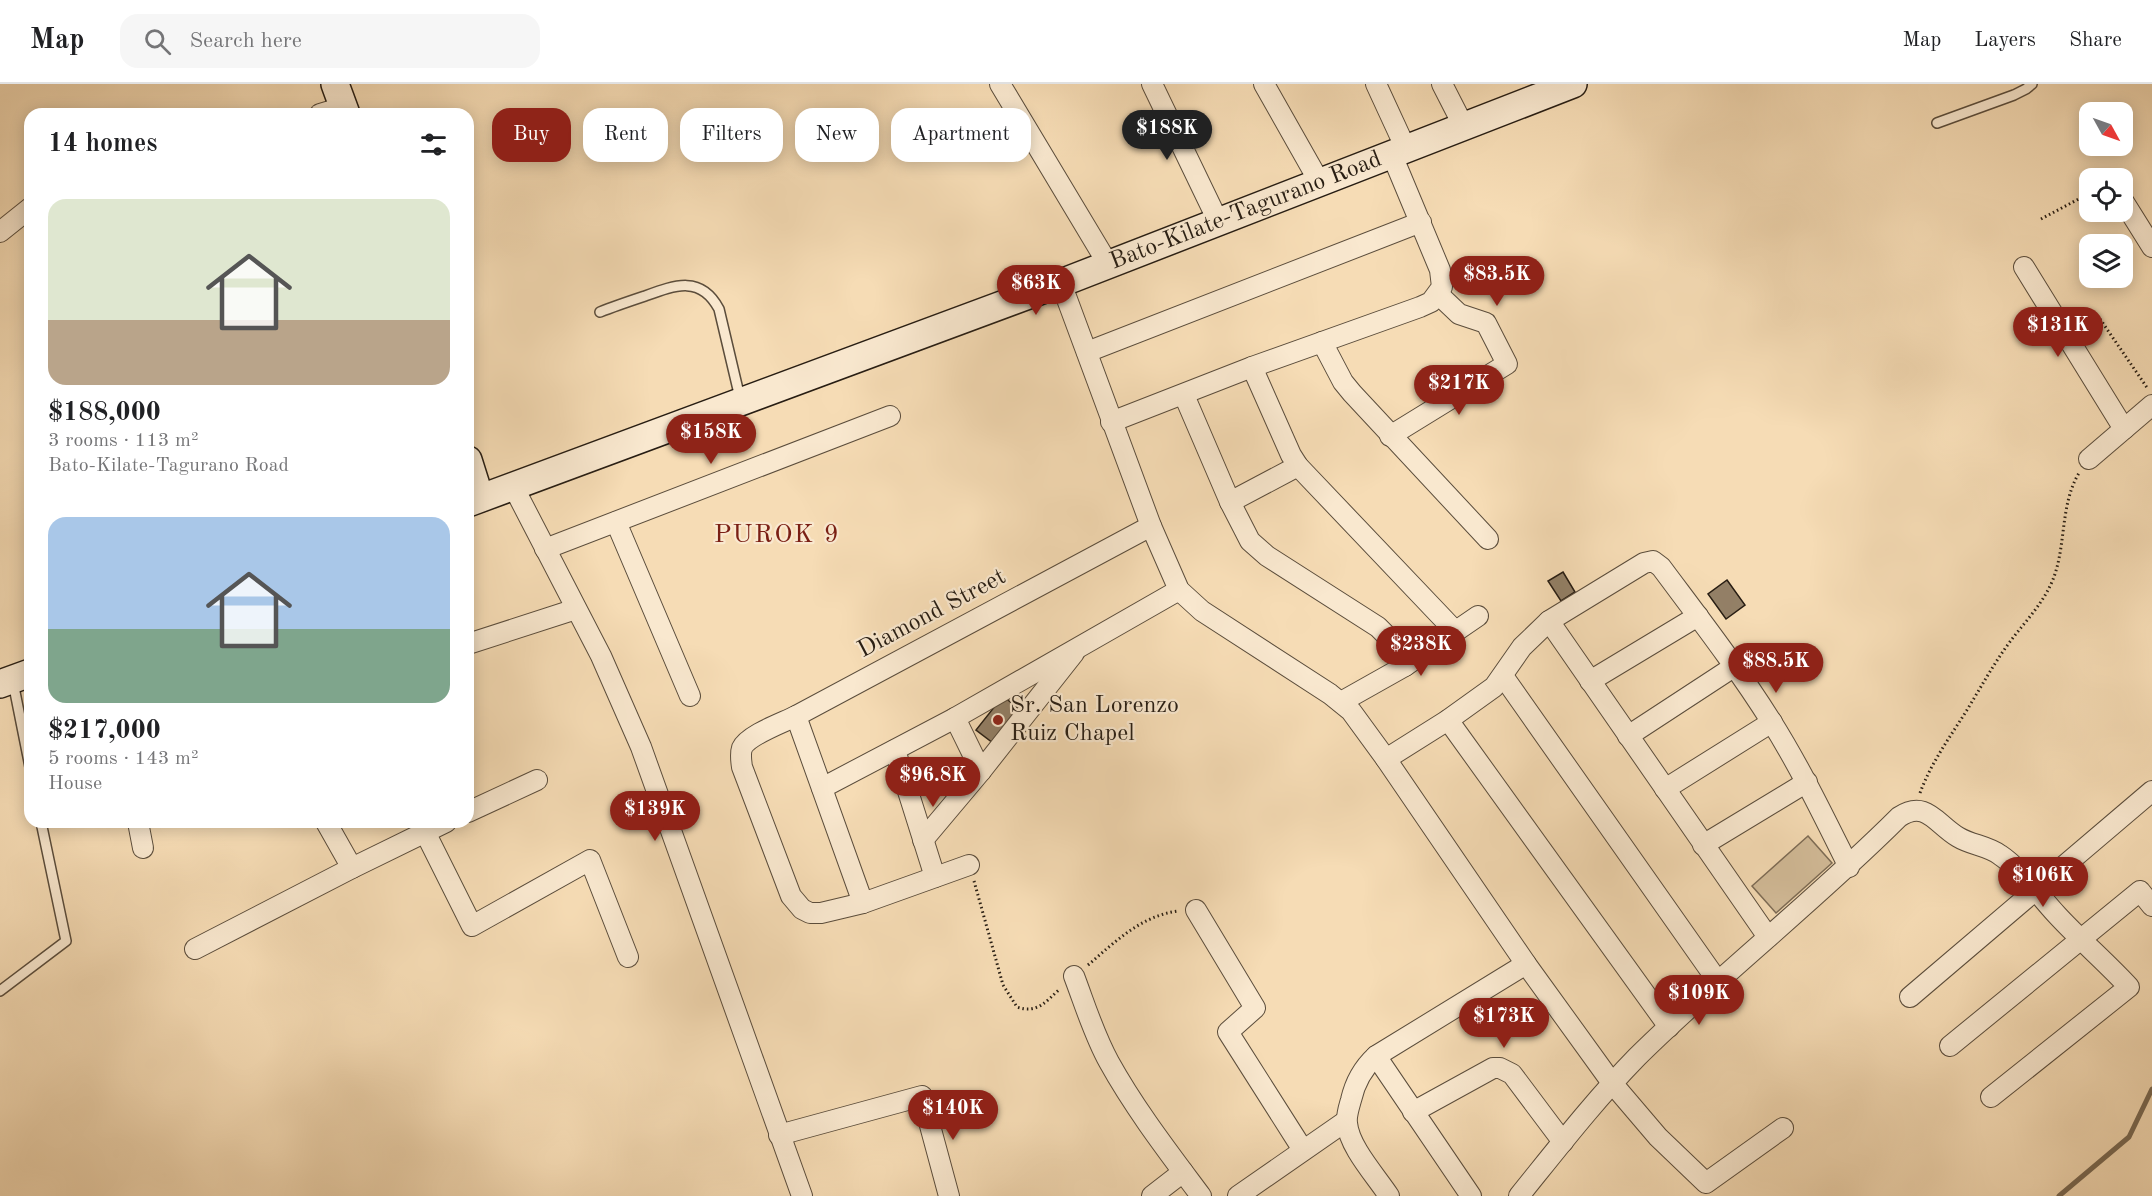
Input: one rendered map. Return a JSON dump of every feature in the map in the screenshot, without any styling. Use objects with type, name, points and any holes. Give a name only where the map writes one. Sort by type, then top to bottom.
[{"type":"street","points":[[999,84],[1108,264]]},
{"type":"street","points":[[1152,84],[1218,221]]},
{"type":"street","points":[[1264,84],[1320,183]]},
{"type":"street","points":[[1111,422],[1252,367],[1431,302],[1442,287],[1440,270],[1421,222],[1376,84]]},
{"type":"street","points":[[1442,84],[1464,127]]},
{"type":"street","name":"Bato-Kilate-Tagurano Road","points":[[474,500],[1061,283],[1573,84]]},
{"type":"street","points":[[0,232],[24,213]]},
{"type":"street","points":[[2133,217],[2152,247]]},
{"type":"street","points":[[1087,352],[1421,222]]},
{"type":"street","points":[[2024,267],[2124,429]]},
{"type":"street","points":[[1061,283],[1150,526],[1179,590],[1202,611],[1341,702],[1361,722],[1526,964],[1612,1083],[1658,1137],[1706,1183],[1783,1128]]},
{"type":"street","points":[[1390,436],[1507,364],[1486,323],[1459,314],[1437,294]]},
{"type":"street","points":[[1322,342],[1343,382],[1390,436],[1488,539]]},
{"type":"street","points":[[1252,367],[1298,466],[1455,632]]},
{"type":"street","points":[[1184,395],[1230,502],[1250,541],[1258,549],[1378,627],[1405,666]]},
{"type":"street","points":[[2089,459],[2152,405]]},
{"type":"street","points":[[545,549],[890,416]]},
{"type":"street","points":[[1230,502],[1298,466]]},
{"type":"street","points":[[513,486],[618,692],[641,747],[802,1196]]},
{"type":"street","points":[[616,522],[690,696]]},
{"type":"street","name":"Diamond Street","points":[[863,903],[821,913],[810,913],[791,897],[742,767],[741,751],[748,740],[1150,526]]},
{"type":"street","points":[[1386,759],[1448,720],[1494,687],[1522,647],[1550,621],[1648,561],[1653,561],[1661,567],[1736,666],[1772,722],[1807,782],[1849,867]]},
{"type":"street","points":[[822,788],[955,718],[1179,590]]},
{"type":"street","points":[[474,642],[576,609]]},
{"type":"street","points":[[1341,702],[1405,666],[1478,616]]},
{"type":"street","points":[[1590,681],[1698,616]]},
{"type":"street","points":[[1550,621],[1768,937]]},
{"type":"street","points":[[924,840],[1080,645]]},
{"type":"street","points":[[1628,736],[1736,666]]},
{"type":"street","points":[[1503,676],[1719,983]]},
{"type":"street","points":[[796,716],[863,903],[969,865]]},
{"type":"street","points":[[955,718],[981,771]]},
{"type":"street","points":[[1448,720],[1670,1027]]},
{"type":"street","points":[[1665,789],[1772,722]]},
{"type":"street","points":[[895,750],[935,877]]},
{"type":"street","points":[[474,809],[537,780]]},
{"type":"street","points":[[1703,845],[1807,782]]},
{"type":"street","points":[[1910,997],[2152,791]]},
{"type":"street","points":[[1519,1196],[1612,1083],[1768,937],[1849,867],[1899,817],[1916,809],[1930,815],[1968,843],[2001,855],[2129,987],[1992,1097]]},
{"type":"street","points":[[139,828],[143,848]]},
{"type":"street","points":[[329,828],[352,868]]},
{"type":"street","points":[[195,949],[433,828]]},
{"type":"street","points":[[425,832],[472,926],[590,860],[628,957]]},
{"type":"street","points":[[1950,1046],[2140,891],[2152,906]]},
{"type":"street","points":[[1196,910],[1255,1008],[1228,1032],[1304,1150]]},
{"type":"street","points":[[1389,1196],[1355,1146],[1346,1121],[1359,1077],[1376,1056],[1526,964]]},
{"type":"street","points":[[1074,976],[1108,1061],[1201,1196]]},
{"type":"street","points":[[1376,1056],[1471,1196]]},
{"type":"street","points":[[1413,1112],[1486,1071],[1500,1068],[1512,1074],[1563,1142]]},
{"type":"street","points":[[779,1135],[922,1096],[949,1196]]},
{"type":"street","points":[[1238,1196],[1346,1121]]},
{"type":"street","points":[[1152,1196],[1183,1172]]},
{"type":"lane","points":[[1937,123],[2014,95],[2032,84]]},
{"type":"lane","points":[[600,312],[675,285],[703,289],[714,298],[720,309],[741,400]]},
{"type":"lane","points":[[14,679],[24,734]]},
{"type":"lane","points":[[0,992],[66,941],[42,828]]},
{"type":"path","points":[[2041,219],[2079,199]]},
{"type":"path","points":[[2100,319],[2152,396]]},
{"type":"path","points":[[1916,809],[1928,774],[1990,669],[2041,602],[2051,585],[2056,571],[2070,494],[2075,479],[2089,459]]},
{"type":"path","points":[[969,865],[1003,985],[1017,1007],[1028,1011],[1040,1007],[1074,976],[1140,923],[1157,915],[1196,910]]},
{"type":"shaded area","points":[[1808,836],[1832,863],[1776,913],[1752,886]]},
{"type":"building","points":[[1563,572],[1575,592],[1561,601],[1548,581]]},
{"type":"building","points":[[1727,580],[1745,605],[1726,619],[1708,594]]},
{"type":"building","name":"Sr. San Lorenzo Ruiz Chapel","points":[[1003,696],[1020,710],[993,743],[976,730]]},
{"type":"waterway","points":[[2059,1196],[2129,1137],[2152,1089]]},
{"type":"place","name":"Sr. San Lorenzo Ruiz Chapel","points":[[998,720]]},
{"type":"district","name":"PUROK 9","points":[[777,535]]}]
